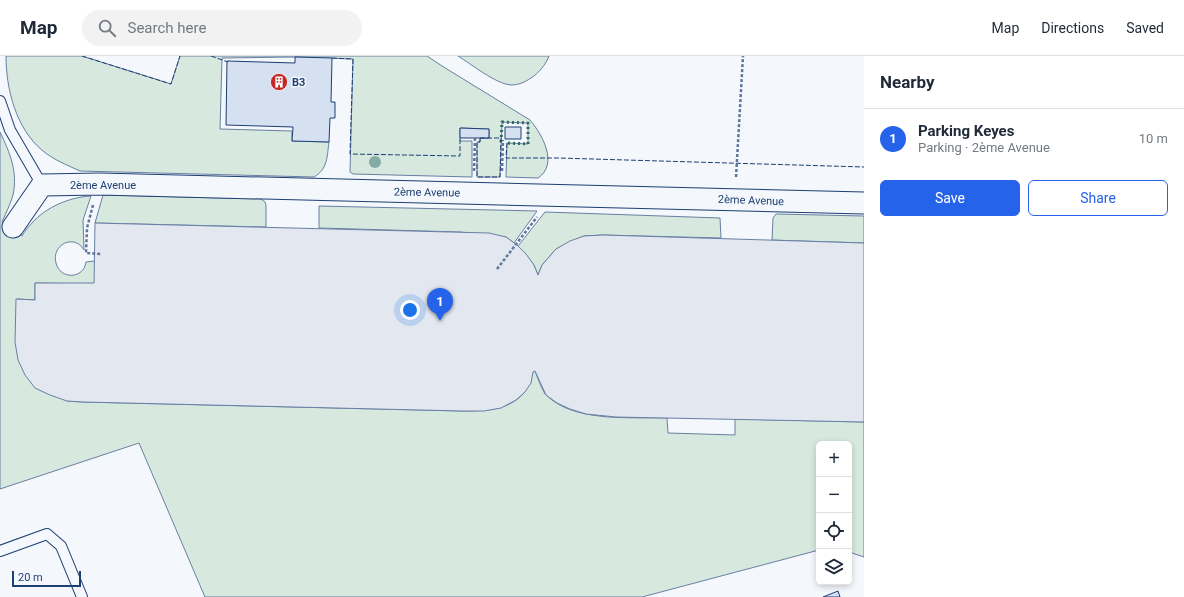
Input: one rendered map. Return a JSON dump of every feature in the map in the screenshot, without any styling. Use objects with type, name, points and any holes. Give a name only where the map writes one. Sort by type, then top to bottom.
[{"type":"street","name":"2ème Avenue","points":[[42,184],[100,184],[864,203]]},
{"type":"street","points":[[13,227],[42,184]]},
{"type":"lane","points":[[0,101],[10,130],[42,184]]},
{"type":"lane","points":[[0,551],[47,534],[61,546],[82,597]]},
{"type":"path","points":[[736,181],[743,56]]},
{"type":"path","points":[[474,172],[475,138]]},
{"type":"path","points":[[502,172],[503,140]]},
{"type":"path","points":[[100,184],[87,228],[86,253],[102,254]]},
{"type":"shaded area","points":[[6,56],[82,56],[171,84],[180,56],[427,56],[530,120],[543,141],[548,157],[547,165],[544,172],[538,178],[506,177],[507,143],[528,144],[528,123],[502,122],[500,177],[477,177],[477,142],[480,142],[480,138],[489,138],[489,129],[460,128],[460,141],[472,141],[472,177],[353,174],[350,172],[353,59],[295,57],[222,58],[220,129],[292,131],[292,141],[329,142],[326,162],[319,174],[314,177],[80,171],[47,154],[26,132],[14,108],[6,69]]},
{"type":"shaded area","points":[[458,56],[549,56],[542,68],[534,76],[522,83],[511,85],[498,81]]},
{"type":"shaded area","points":[[0,132],[10,155],[14,170],[13,195],[2,222],[22,236],[44,212],[75,198],[91,196],[83,220],[84,250],[75,242],[64,243],[60,246],[55,257],[58,269],[67,275],[81,272],[86,262],[95,261],[95,284],[35,283],[35,300],[17,299],[67,401],[479,411],[503,407],[518,399],[524,393],[533,372],[535,371],[545,394],[564,407],[577,412],[608,417],[667,418],[668,433],[735,435],[735,419],[864,422],[864,557],[852,553],[852,441],[816,441],[816,551],[642,597],[205,597],[139,443],[0,489]]},
{"type":"shaded area","points":[[103,195],[261,199],[266,205],[266,227],[95,223]]},
{"type":"shaded area","points":[[319,206],[537,211],[514,243],[506,237],[460,232],[319,228]]},
{"type":"shaded area","points":[[545,212],[720,218],[721,238],[603,235],[584,236],[556,249],[542,265],[538,275],[534,265],[518,246]]},
{"type":"shaded area","points":[[776,214],[864,216],[864,243],[772,240],[773,218]]},
{"type":"shaded area","points":[[95,223],[489,233],[506,237],[517,245],[534,265],[538,275],[542,265],[556,249],[570,241],[584,236],[603,235],[864,243],[864,422],[616,417],[586,414],[557,403],[546,395],[535,371],[533,372],[531,383],[525,392],[516,400],[501,408],[484,411],[67,401],[35,388],[25,375],[18,360],[15,342],[16,299],[35,300],[35,283],[94,283]]},
{"type":"building","name":"B3","points":[[295,57],[332,58],[331,102],[335,102],[335,118],[330,118],[329,142],[292,141],[293,127],[226,125],[227,61],[295,63]]},
{"type":"building","points":[[505,127],[521,127],[521,139],[505,139]]},
{"type":"building","points":[[460,128],[489,129],[489,138],[460,138]]},
{"type":"building","points":[[838,591],[840,597],[823,597]]},
{"type":"hedge","points":[[501,142],[502,122],[528,123],[528,144],[507,143]]},
{"type":"fence","points":[[82,56],[171,84],[180,56]]},
{"type":"fence","points":[[211,56],[228,62]]},
{"type":"fence","points":[[332,58],[353,59],[350,154],[460,156],[460,138]]},
{"type":"fence","points":[[480,138],[501,138],[500,177],[477,177],[477,142],[480,142],[480,138]]},
{"type":"fence","points":[[507,143],[506,158],[558,158],[864,167]]},
{"type":"place","name":"B3","points":[[279,82]]},
{"type":"place","name":"Parking Keyes","points":[[440,321]]}]
